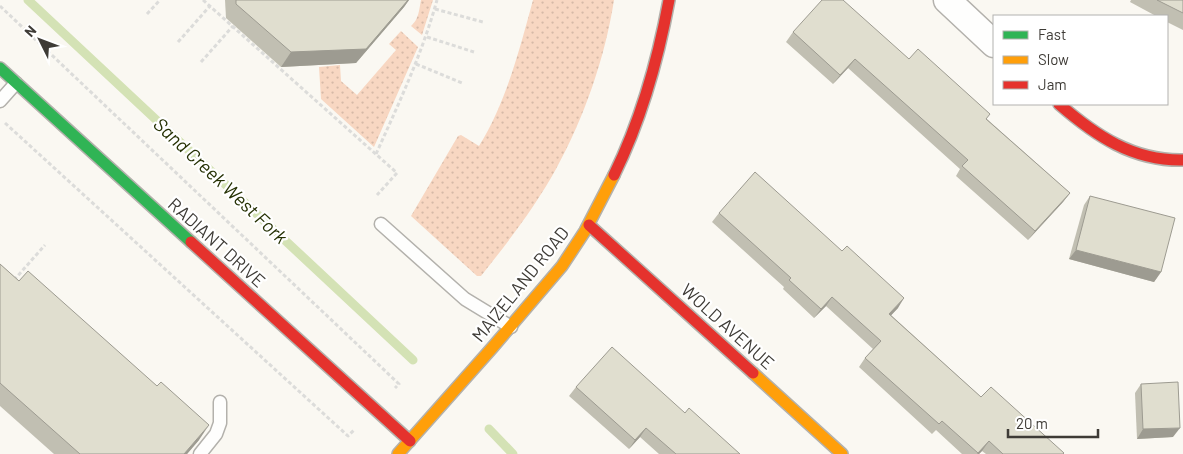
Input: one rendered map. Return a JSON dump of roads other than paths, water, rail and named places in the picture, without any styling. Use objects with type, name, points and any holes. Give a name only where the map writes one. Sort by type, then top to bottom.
[{"type":"street","name":"MAIZELAND ROAD","points":[[398,454],[511,327],[566,260],[589,225],[639,116],[655,65],[669,0]]},
{"type":"street","points":[[947,0],[993,43]]},
{"type":"street","name":"RADIANT DRIVE","points":[[0,68],[410,441]]},
{"type":"street","points":[[1060,105],[1076,120],[1101,138],[1135,153],[1171,162],[1183,160]]},
{"type":"street","name":"WOLD AVENUE","points":[[589,225],[842,454]]},
{"type":"lane","points":[[0,101],[16,83]]},
{"type":"lane","points":[[381,224],[465,298],[511,327]]},
{"type":"lane","points":[[200,454],[216,434],[220,423],[220,402]]},
{"type":"waterway","name":"Sand Creek West Fork","points":[[28,0],[413,360]]},
{"type":"waterway","name":"Sand Creek West Fork","points":[[489,429],[513,454]]}]
